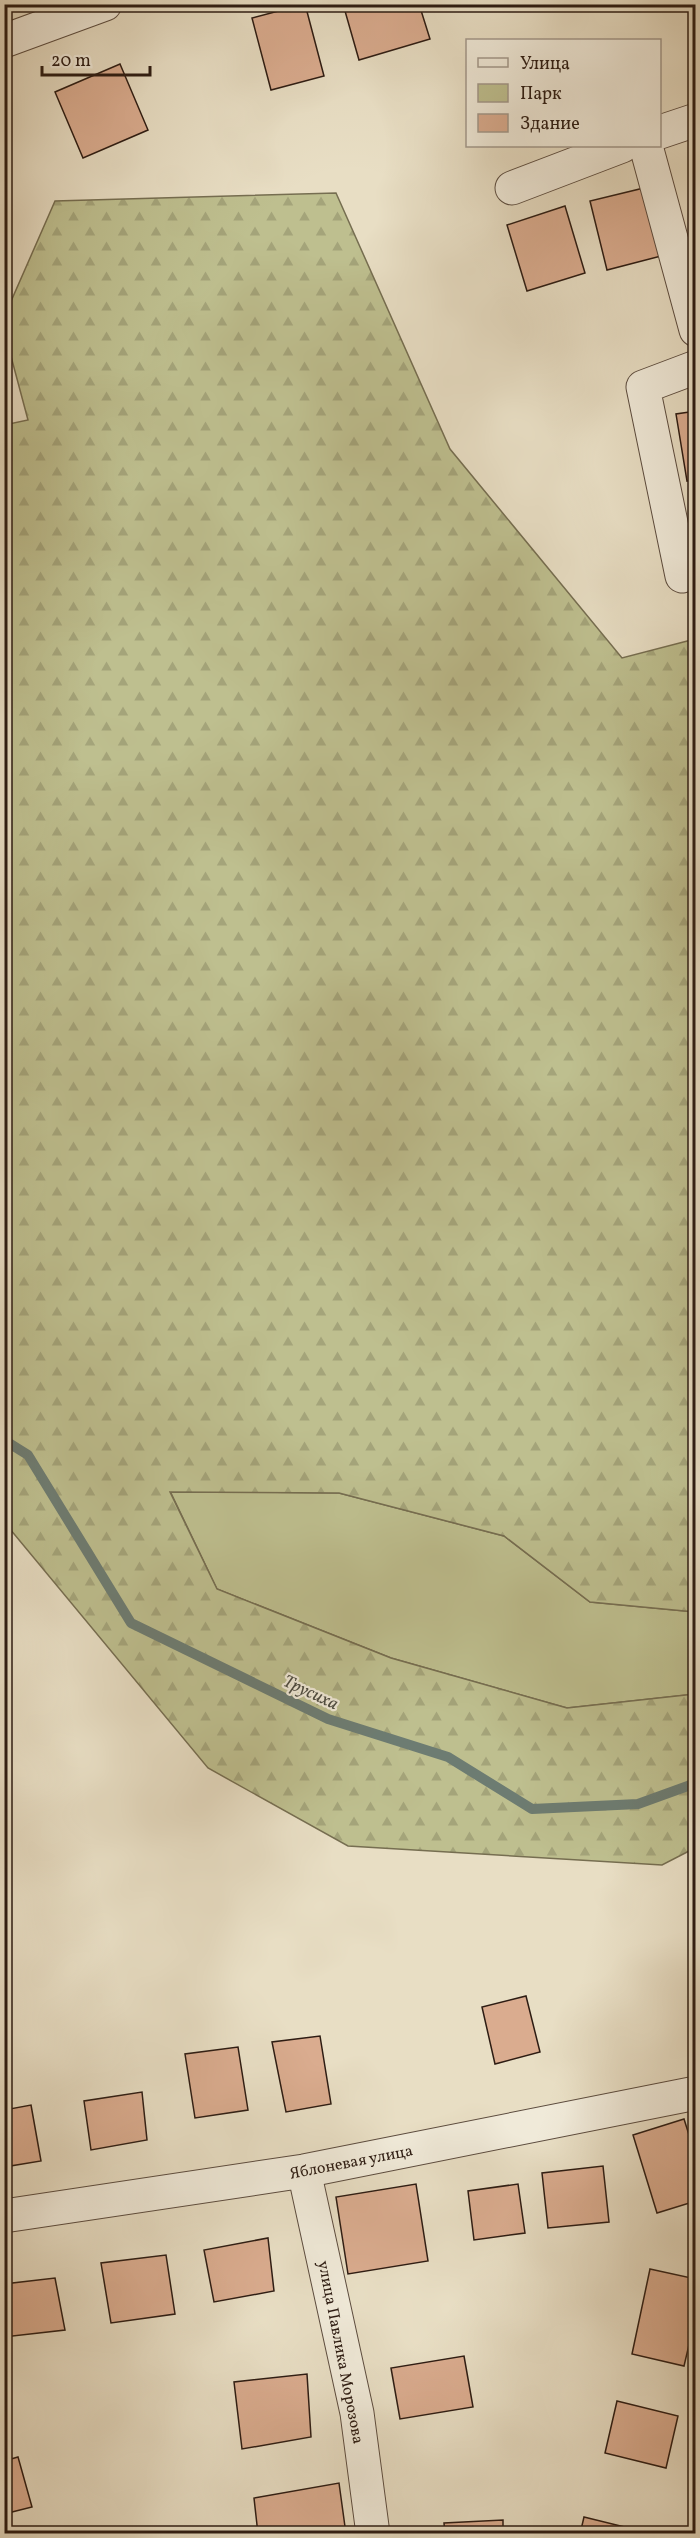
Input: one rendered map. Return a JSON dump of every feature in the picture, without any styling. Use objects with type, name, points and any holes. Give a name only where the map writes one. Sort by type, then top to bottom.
[{"type":"street","points":[[4,42],[105,4]]},
{"type":"street","points":[[661,132],[696,120]]},
{"type":"street","points":[[512,188],[618,147]]},
{"type":"street","points":[[646,147],[696,330]]},
{"type":"street","points":[[682,576],[643,387],[696,367]]},
{"type":"street","name":"Яблоневая улица","points":[[4,2216],[304,2171],[696,2093]]},
{"type":"street","name":"улица Павлика Морозова","points":[[304,2171],[357,2413],[373,2534]]},
{"type":"green space","points":[[336,193],[450,449],[622,658],[695,639],[695,1612],[590,1602],[504,1536],[339,1493],[170,1492],[217,1589],[391,1658],[567,1708],[695,1694],[695,1848],[662,1865],[348,1846],[208,1768],[5,1523],[4,425],[28,420],[5,334],[5,315],[55,201]]},
{"type":"green space","points":[[170,1491],[339,1493],[504,1536],[590,1602],[695,1612],[695,1694],[567,1708],[391,1658],[217,1589]]},
{"type":"building","points":[[305,4],[324,76],[271,90],[252,18]]},
{"type":"building","points":[[343,4],[419,4],[430,39],[359,60]]},
{"type":"building","points":[[120,64],[148,130],[83,158],[55,92]]},
{"type":"building","points":[[648,187],[665,255],[607,270],[590,201]]},
{"type":"building","points":[[565,206],[585,273],[527,291],[507,225]]},
{"type":"building","points":[[696,411],[696,479],[687,481],[676,414]]},
{"type":"building","points":[[526,1996],[540,2052],[495,2064],[482,2007]]},
{"type":"building","points":[[320,2036],[331,2104],[286,2112],[272,2042]]},
{"type":"building","points":[[238,2047],[248,2110],[195,2118],[185,2054]]},
{"type":"building","points":[[142,2092],[147,2140],[91,2150],[84,2101]]},
{"type":"building","points":[[31,2105],[41,2161],[4,2167],[4,2110]]},
{"type":"building","points":[[684,2119],[696,2157],[696,2201],[657,2213],[633,2135]]},
{"type":"building","points":[[603,2166],[609,2222],[548,2228],[542,2173]]},
{"type":"building","points":[[416,2184],[428,2261],[348,2274],[336,2197]]},
{"type":"building","points":[[518,2184],[525,2233],[474,2240],[468,2191]]},
{"type":"building","points":[[268,2238],[274,2291],[214,2302],[204,2250]]},
{"type":"building","points":[[166,2255],[175,2314],[111,2323],[101,2263]]},
{"type":"building","points":[[650,2269],[696,2279],[696,2315],[684,2366],[632,2354]]},
{"type":"building","points":[[55,2278],[65,2330],[4,2337],[4,2284]]},
{"type":"building","points":[[464,2356],[473,2407],[400,2419],[391,2368]]},
{"type":"building","points":[[307,2374],[311,2437],[242,2449],[234,2382]]},
{"type":"building","points":[[617,2401],[678,2416],[666,2468],[605,2453]]},
{"type":"building","points":[[18,2457],[32,2507],[4,2514],[4,2461]]},
{"type":"building","points":[[339,2483],[346,2534],[258,2534],[254,2498]]},
{"type":"building","points":[[584,2517],[641,2531],[640,2534],[580,2534]]},
{"type":"building","points":[[503,2520],[503,2534],[445,2534],[444,2523]]},
{"type":"waterway","name":"Трусиха","points":[[4,1440],[28,1455],[131,1623],[328,1719],[448,1757],[532,1809],[638,1804],[696,1783]]}]
